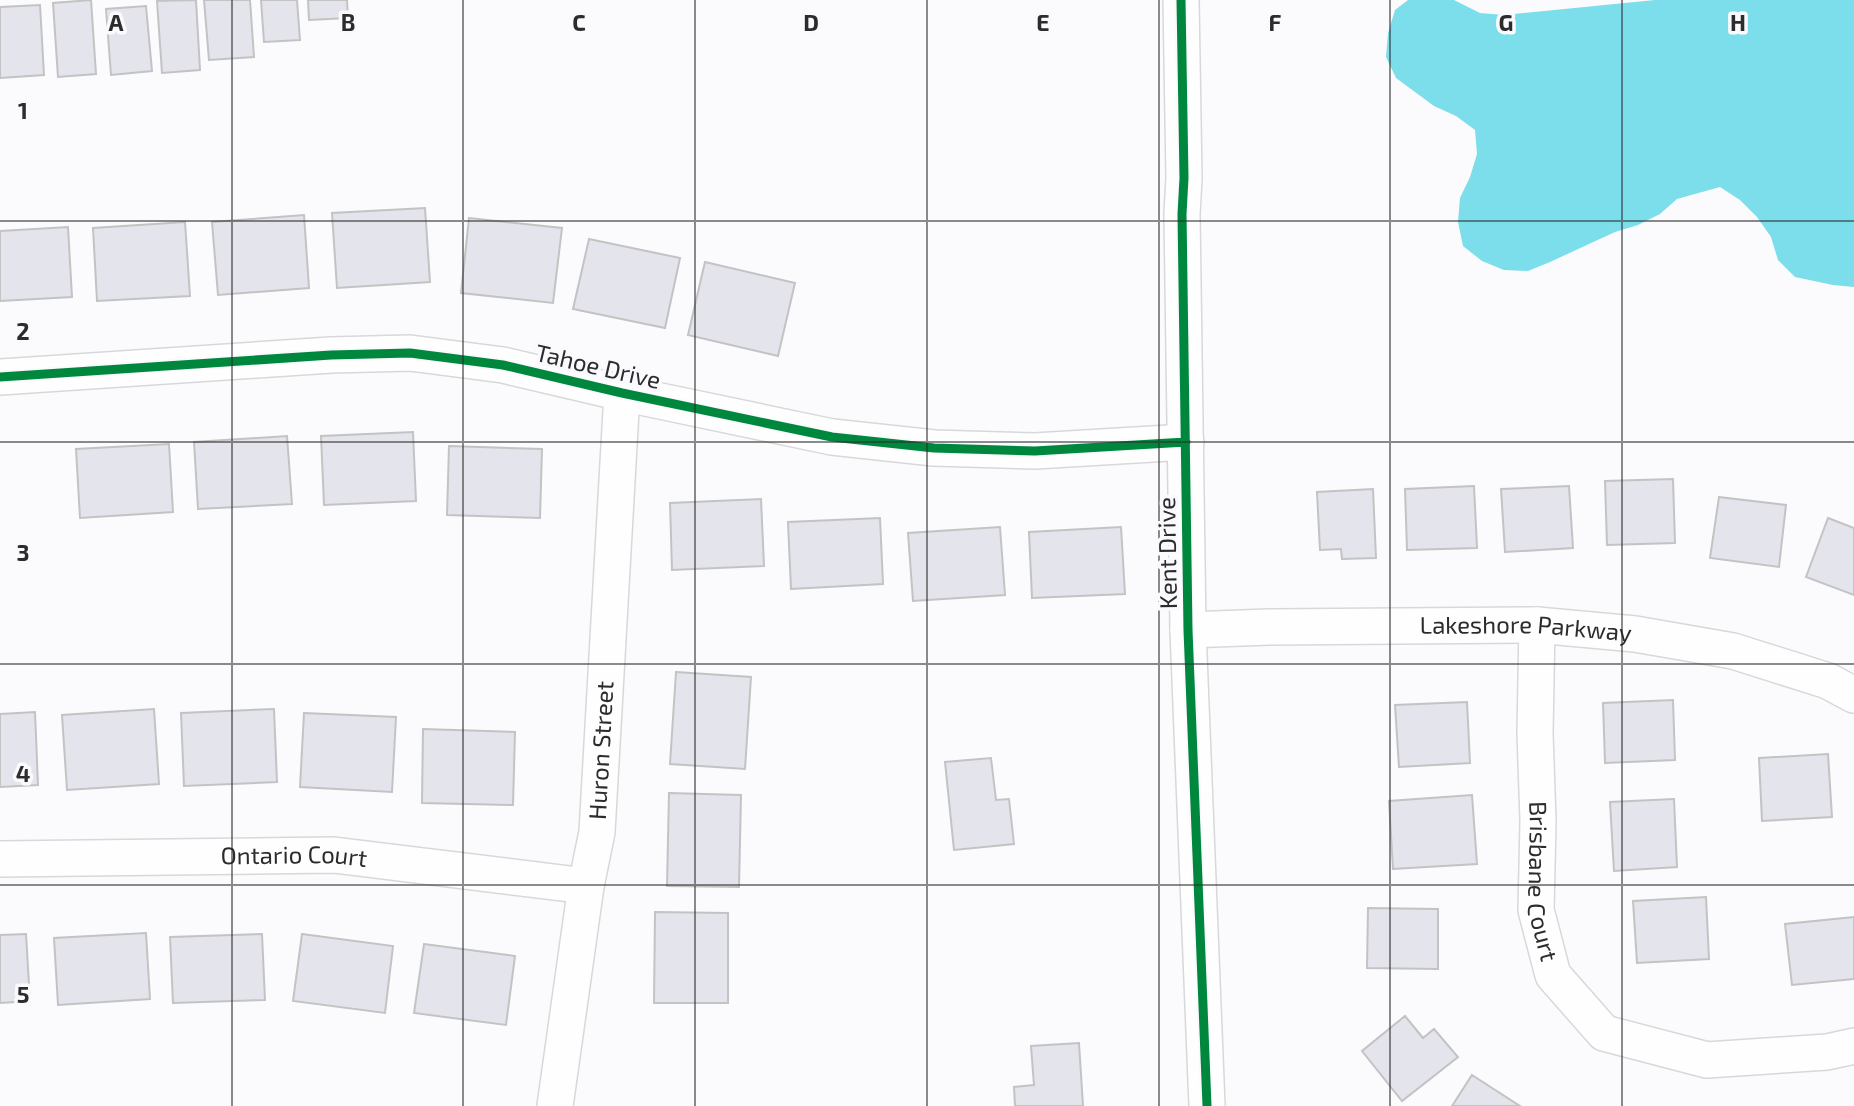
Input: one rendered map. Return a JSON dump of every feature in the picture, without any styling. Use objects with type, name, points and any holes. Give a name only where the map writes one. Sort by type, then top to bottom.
[{"type":"street","name":"Kent Drive","points":[[1181,0],[1188,631],[1207,1106]]},
{"type":"street","name":"Tahoe Drive","points":[[0,377],[304,357],[410,353],[503,365],[832,437],[934,448],[1035,451],[1186,442]]},
{"type":"street","name":"Huron Street","points":[[555,1106],[586,886],[597,832],[622,393]]},
{"type":"street","name":"Lakeshore Parkway","points":[[1188,631],[1269,627],[1537,625],[1635,634],[1733,651],[1828,681],[1854,695]]},
{"type":"street","name":"Brisbane Court","points":[[1537,625],[1536,910],[1553,975],[1604,1033],[1707,1060],[1827,1052],[1854,1046]]},
{"type":"street","name":"Ontario Court","points":[[0,859],[334,855],[586,886]]},
{"type":"water","points":[[1408,0],[1454,0],[1480,13],[1504,15],[1655,0],[1854,0],[1854,287],[1795,277],[1778,260],[1771,237],[1757,217],[1740,200],[1720,187],[1677,199],[1660,214],[1638,225],[1615,232],[1528,271],[1504,270],[1482,261],[1463,246],[1458,222],[1460,198],[1477,154],[1475,130],[1456,116],[1434,106],[1396,78],[1386,57],[1388,33],[1395,10]]},
{"type":"building","points":[[91,0],[96,74],[58,77],[53,3]]},
{"type":"building","points":[[196,0],[200,70],[162,73],[157,1]]},
{"type":"building","points":[[204,0],[250,0],[254,57],[209,60]]},
{"type":"building","points":[[261,0],[297,0],[300,40],[264,42]]},
{"type":"building","points":[[308,0],[347,0],[348,18],[309,20]]},
{"type":"building","points":[[40,5],[44,75],[0,78],[0,7]]},
{"type":"building","points":[[146,6],[152,71],[111,75],[106,9]]},
{"type":"building","points":[[425,208],[430,282],[337,288],[332,213]]},
{"type":"building","points":[[304,215],[309,288],[218,295],[212,222]]},
{"type":"building","points":[[469,218],[562,228],[553,303],[461,293]]},
{"type":"building","points":[[185,222],[190,296],[97,301],[93,228]]},
{"type":"building","points":[[68,227],[72,297],[0,301],[0,231]]},
{"type":"building","points":[[589,239],[680,258],[665,328],[573,309]]},
{"type":"building","points":[[705,262],[795,283],[778,356],[688,335]]},
{"type":"building","points":[[413,432],[416,501],[324,505],[321,436]]},
{"type":"building","points":[[287,436],[292,504],[198,509],[194,442]]},
{"type":"building","points":[[169,444],[173,512],[80,518],[76,449]]},
{"type":"building","points":[[449,446],[542,449],[540,518],[447,515]]},
{"type":"building","points":[[1673,479],[1675,543],[1607,545],[1605,481]]},
{"type":"building","points":[[1474,486],[1477,548],[1407,550],[1405,489]]},
{"type":"building","points":[[1569,486],[1573,548],[1505,552],[1501,489]]},
{"type":"building","points":[[1373,489],[1376,558],[1342,559],[1341,549],[1320,550],[1317,492]]},
{"type":"building","points":[[1719,497],[1786,505],[1779,567],[1710,558]]},
{"type":"building","points":[[761,499],[764,566],[672,570],[670,503]]},
{"type":"building","points":[[880,518],[883,584],[791,589],[788,522]]},
{"type":"building","points":[[1828,518],[1854,528],[1854,595],[1806,577]]},
{"type":"building","points":[[1000,527],[1005,595],[913,601],[908,533]]},
{"type":"building","points":[[1121,527],[1125,594],[1032,598],[1029,532]]},
{"type":"building","points":[[676,672],[751,677],[745,769],[670,764]]},
{"type":"building","points":[[1673,700],[1675,760],[1605,763],[1603,703]]},
{"type":"building","points":[[1467,702],[1470,763],[1399,767],[1395,705]]},
{"type":"building","points":[[154,709],[159,784],[67,790],[62,715]]},
{"type":"building","points":[[274,709],[277,782],[184,786],[181,713]]},
{"type":"building","points":[[35,712],[38,785],[0,787],[0,714]]},
{"type":"building","points":[[304,713],[396,717],[392,792],[300,787]]},
{"type":"building","points":[[423,729],[515,732],[513,805],[422,803]]},
{"type":"building","points":[[1828,754],[1832,817],[1762,821],[1759,758]]},
{"type":"building","points":[[991,758],[996,800],[1009,799],[1014,844],[954,850],[945,762]]},
{"type":"building","points":[[669,793],[741,795],[739,887],[667,886]]},
{"type":"building","points":[[1472,795],[1477,864],[1393,869],[1389,801]]},
{"type":"building","points":[[1674,799],[1677,867],[1614,871],[1610,802]]},
{"type":"building","points":[[1706,897],[1709,959],[1637,963],[1633,901]]},
{"type":"building","points":[[1368,908],[1438,909],[1438,969],[1367,968]]},
{"type":"building","points":[[655,912],[728,913],[728,1003],[654,1003]]},
{"type":"building","points":[[1854,917],[1854,979],[1792,985],[1785,924]]},
{"type":"building","points":[[146,933],[150,999],[58,1005],[54,938]]},
{"type":"building","points":[[26,934],[30,1001],[0,1003],[0,935]]},
{"type":"building","points":[[262,934],[265,1000],[173,1003],[170,937]]},
{"type":"building","points":[[302,934],[393,946],[385,1013],[293,1001]]},
{"type":"building","points":[[424,944],[515,956],[506,1025],[414,1013]]},
{"type":"building","points":[[1405,1016],[1423,1038],[1434,1029],[1458,1057],[1402,1101],[1362,1051]]},
{"type":"building","points":[[1079,1043],[1083,1106],[1015,1106],[1014,1087],[1034,1085],[1031,1046]]},
{"type":"building","points":[[1472,1075],[1520,1106],[1452,1106]]},
{"type":"cycle path","points":[[1181,0],[1188,630],[1207,1106]]},
{"type":"cycle path","points":[[0,377],[331,355],[410,353],[503,365],[832,437],[934,448],[1035,451],[1186,442]]}]
